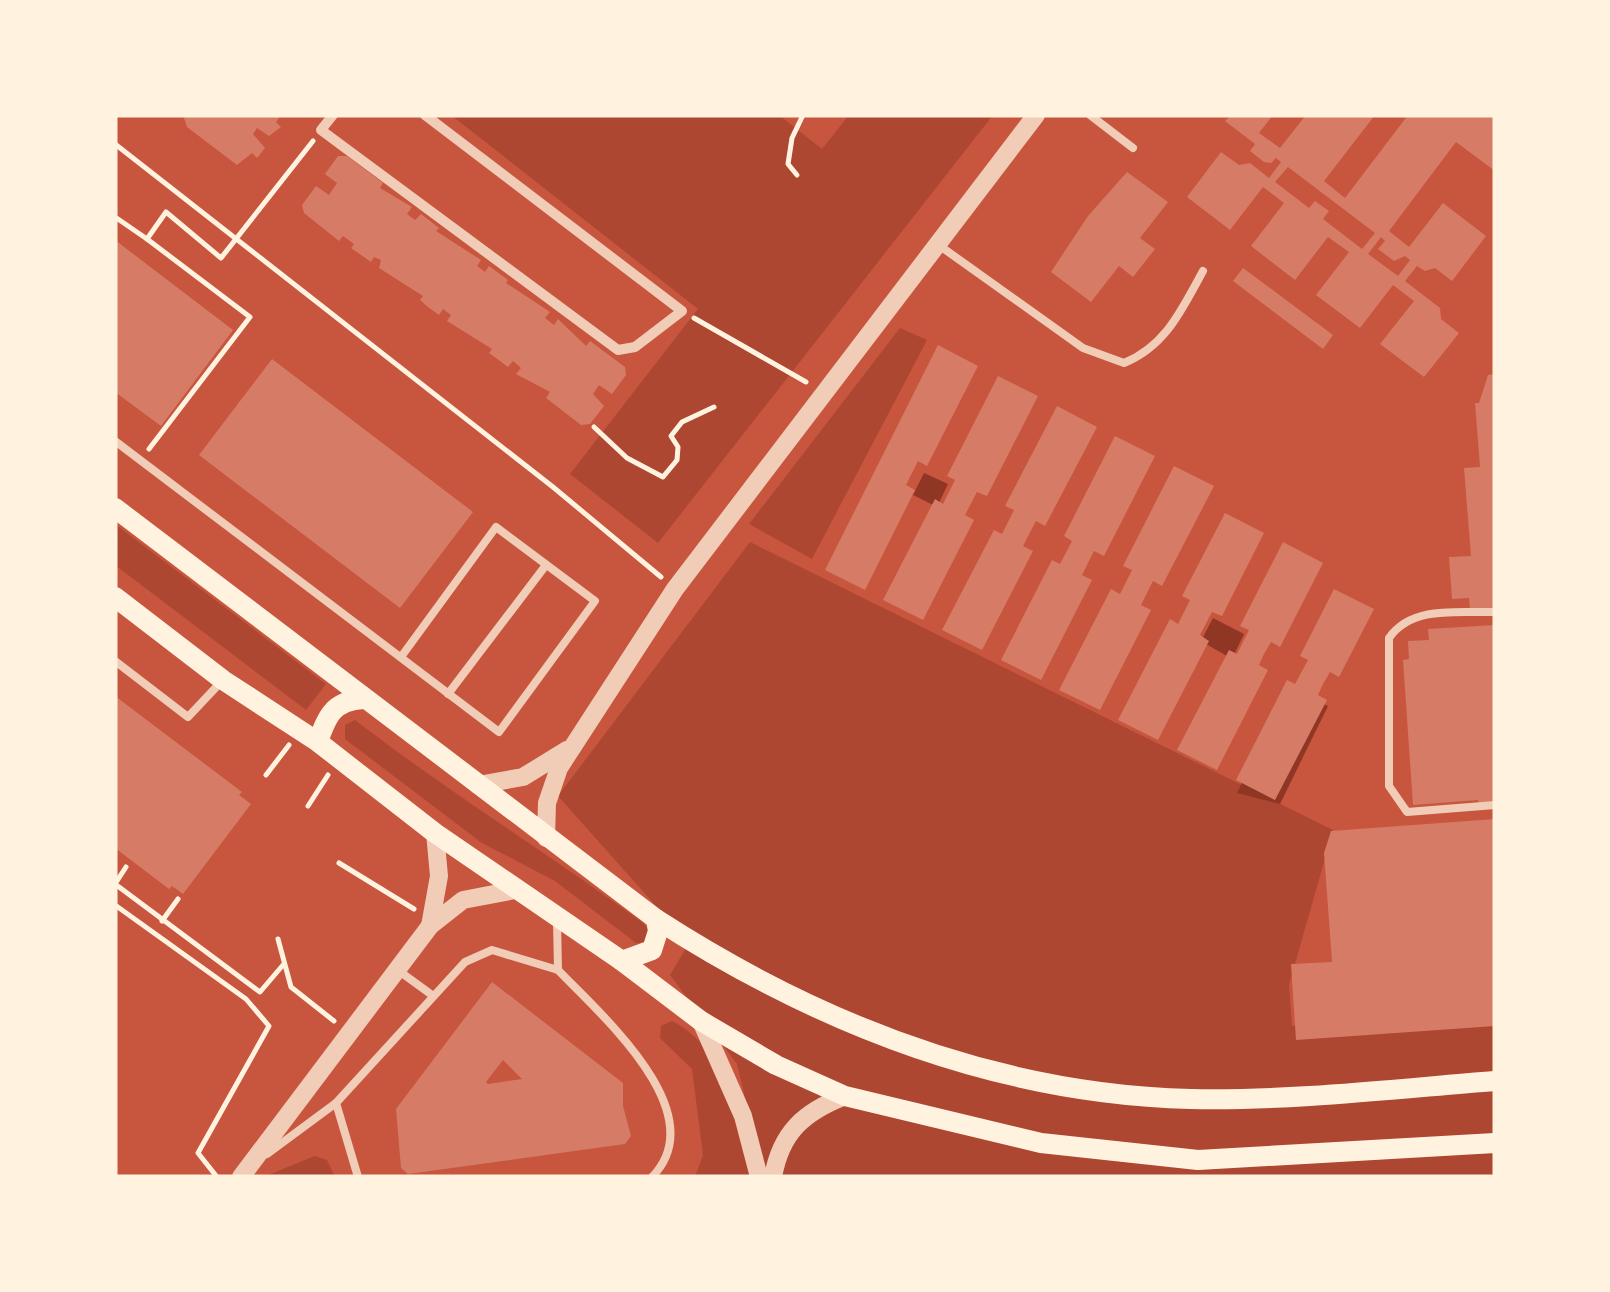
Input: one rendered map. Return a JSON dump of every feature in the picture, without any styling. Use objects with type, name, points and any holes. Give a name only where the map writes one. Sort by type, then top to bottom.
[{"type":"main road","points":[[115,508],[656,919],[728,966],[832,1018],[930,1055],[1042,1082],[1190,1099],[1495,1081]]},
{"type":"main road","points":[[115,597],[223,680],[318,742],[435,832],[622,960],[702,1022],[776,1065],[845,1096],[1041,1143],[1198,1160],[1495,1143]]},
{"type":"main road","points":[[318,742],[333,709],[345,700],[363,699]]},
{"type":"main road","points":[[622,960],[652,950],[658,931],[656,919]]},
{"type":"street","points":[[334,115],[321,130],[618,350],[635,347],[682,312],[426,115]]},
{"type":"street","points":[[546,838],[547,803],[571,746],[675,589],[1036,115]]},
{"type":"street","points":[[478,785],[523,778],[571,746]]},
{"type":"street","points":[[431,923],[440,876],[435,832]]},
{"type":"street","points":[[247,1171],[431,923],[462,900],[515,890]]},
{"type":"street","points":[[702,1022],[743,1116],[759,1177]]},
{"type":"street","points":[[774,1177],[786,1137],[797,1121],[845,1096]]},
{"type":"lane","points":[[1090,115],[1133,148]]},
{"type":"lane","points":[[936,244],[1082,348],[1124,363],[1145,355],[1171,328],[1203,271]]},
{"type":"lane","points":[[115,440],[499,732],[596,601],[496,527],[401,657]]},
{"type":"lane","points":[[448,694],[546,565]]},
{"type":"lane","points":[[1495,612],[1420,614],[1400,621],[1394,629],[1389,638],[1389,786],[1406,812],[1495,805]]},
{"type":"lane","points":[[115,660],[188,717],[223,680]]},
{"type":"lane","points":[[557,916],[558,970]]},
{"type":"lane","points":[[247,1171],[336,1103],[432,995],[466,962],[492,950],[558,970],[647,1067],[664,1099],[670,1136],[665,1164],[652,1177]]},
{"type":"lane","points":[[395,968],[432,995]]},
{"type":"lane","points":[[336,1103],[358,1177]]},
{"type":"path","points":[[797,175],[788,164],[792,138],[802,115]]},
{"type":"path","points":[[147,239],[166,212],[221,258],[321,130]]},
{"type":"path","points":[[115,144],[675,589]]},
{"type":"path","points":[[115,217],[250,317],[140,460]]},
{"type":"path","points":[[682,312],[822,392]]},
{"type":"path","points":[[594,427],[627,458],[663,477],[677,460],[678,446],[671,436],[682,422],[714,407]]},
{"type":"path","points":[[266,775],[299,730]]},
{"type":"path","points":[[308,806],[338,758]]},
{"type":"path","points":[[340,863],[431,923]]},
{"type":"path","points":[[126,866],[115,884],[260,992],[283,965]]},
{"type":"path","points":[[162,920],[178,899]]},
{"type":"path","points":[[115,904],[246,999],[270,1026],[198,1153],[217,1177]]},
{"type":"path","points":[[278,939],[283,965],[298,996],[348,1032]]},
{"type":"shaded area","points":[[451,115],[779,115],[822,149],[849,115],[993,115],[658,543],[570,474],[698,309]]},
{"type":"shaded area","points":[[900,328],[927,340],[812,559],[749,524]]},
{"type":"shaded area","points":[[924,473],[948,484],[937,507],[913,495]]},
{"type":"shaded area","points":[[115,524],[326,684],[306,710],[115,565]]},
{"type":"shaded area","points":[[750,542],[1333,830],[1289,985],[1292,1026],[1495,1013],[1495,1177],[764,1177],[737,1064],[670,975],[689,943],[558,796]]},
{"type":"shaded area","points":[[1213,618],[1244,634],[1232,659],[1201,641]]},
{"type":"shaded area","points":[[1288,687],[1328,706],[1280,804],[1237,793]]},
{"type":"shaded area","points":[[355,720],[643,923],[648,930],[645,942],[636,943],[555,881],[482,843],[345,739],[345,725]]},
{"type":"shaded area","points":[[672,1021],[691,1033],[718,1068],[736,1111],[753,1177],[695,1177],[703,1155],[692,1069],[660,1038],[661,1026]]},
{"type":"shaded area","points":[[315,1156],[327,1160],[335,1177],[263,1177]]},
{"type":"building","points":[[183,115],[281,115],[276,122],[281,127],[269,136],[257,128],[253,134],[265,148],[257,158],[252,153],[237,165],[187,127]]},
{"type":"building","points":[[1231,115],[1273,115],[1259,133],[1280,148],[1306,115],[1375,115],[1324,181],[1345,198],[1408,115],[1495,115],[1495,171],[1456,142],[1389,231],[1409,247],[1443,203],[1486,236],[1452,281],[1435,268],[1425,271],[1417,266],[1405,281],[1440,308],[1441,319],[1459,333],[1424,377],[1380,344],[1414,301],[1393,285],[1360,328],[1316,295],[1349,252],[1328,237],[1295,280],[1251,246],[1284,203],[1263,187],[1230,230],[1187,197],[1221,152],[1239,165],[1250,163],[1269,178],[1281,162],[1276,158],[1271,163],[1264,162],[1250,151],[1255,144],[1225,121]],"holes":[[[1288,167],[1375,233],[1362,249],[1323,219],[1329,211],[1315,201],[1309,208],[1275,182]],[[1381,237],[1385,241],[1378,249],[1394,261],[1405,256],[1410,260],[1398,276],[1368,254]]]},
{"type":"building","points":[[338,156],[347,156],[383,183],[380,188],[412,207],[407,214],[415,220],[421,214],[439,228],[436,231],[481,260],[477,266],[485,272],[489,266],[508,280],[506,283],[550,312],[545,318],[554,325],[558,319],[586,346],[590,341],[625,367],[626,375],[612,394],[599,385],[593,394],[604,406],[590,424],[581,425],[546,398],[550,392],[516,374],[521,368],[513,361],[508,367],[489,353],[492,349],[447,321],[451,315],[443,309],[439,315],[428,307],[420,300],[423,296],[379,268],[381,260],[374,257],[371,262],[351,248],[354,244],[343,236],[339,241],[304,213],[302,205],[316,186],[329,195],[337,183],[325,174]]},
{"type":"building","points":[[1127,172],[1168,202],[1140,238],[1155,249],[1133,277],[1119,266],[1091,302],[1051,272],[1088,216]]},
{"type":"building","points":[[115,240],[233,330],[161,426],[115,392]]},
{"type":"building","points":[[1243,268],[1333,335],[1323,349],[1233,281]]},
{"type":"building","points":[[938,345],[978,366],[927,466],[918,461],[906,485],[915,490],[865,590],[825,570]]},
{"type":"building","points":[[272,359],[473,512],[400,608],[199,455]]},
{"type":"building","points":[[1495,374],[1495,609],[1470,611],[1469,598],[1452,599],[1449,557],[1471,556],[1464,468],[1480,467],[1475,403],[1479,403],[1488,375]]},
{"type":"building","points":[[998,376],[1038,396],[987,496],[977,492],[965,515],[974,520],[923,620],[883,600],[935,499],[943,504],[955,480],[947,476]]},
{"type":"building","points":[[1057,406],[1097,427],[1045,526],[1036,521],[1023,546],[1033,551],[982,650],[942,630],[994,530],[1002,534],[1014,510],[1005,506]]},
{"type":"building","points":[[1115,436],[1155,456],[1104,556],[1094,551],[1082,575],[1092,580],[1041,680],[1001,660],[1052,560],[1060,564],[1072,541],[1064,536]]},
{"type":"building","points":[[1174,466],[1214,486],[1162,586],[1153,581],[1141,605],[1151,610],[1100,710],[1059,690],[1111,589],[1120,594],[1132,570],[1123,566]]},
{"type":"building","points":[[1225,513],[1264,533],[1222,616],[1212,612],[1200,635],[1209,641],[1158,740],[1118,720],[1170,619],[1178,624],[1190,600],[1182,596]]},
{"type":"building","points":[[1283,542],[1323,563],[1280,647],[1271,642],[1264,654],[1259,665],[1268,670],[1217,770],[1177,750],[1229,650],[1237,654],[1249,630],[1240,626]]},
{"type":"building","points":[[1334,589],[1374,609],[1339,677],[1330,672],[1323,684],[1318,695],[1327,700],[1275,800],[1236,780],[1287,680],[1295,684],[1308,660],[1300,656]]},
{"type":"building","points":[[1495,625],[1495,803],[1479,804],[1478,800],[1413,805],[1403,660],[1409,659],[1408,641],[1429,640],[1428,629]]},
{"type":"building","points":[[115,696],[242,792],[239,795],[251,804],[183,894],[172,886],[169,889],[115,848]]},
{"type":"building","points":[[1495,819],[1495,1026],[1296,1040],[1291,964],[1332,962],[1324,853],[1331,831]]},
{"type":"building","points":[[492,982],[623,1083],[623,1106],[631,1136],[625,1144],[408,1174],[401,1168],[396,1109]],"holes":[[[503,1060],[522,1079],[488,1084],[486,1082]]]}]
